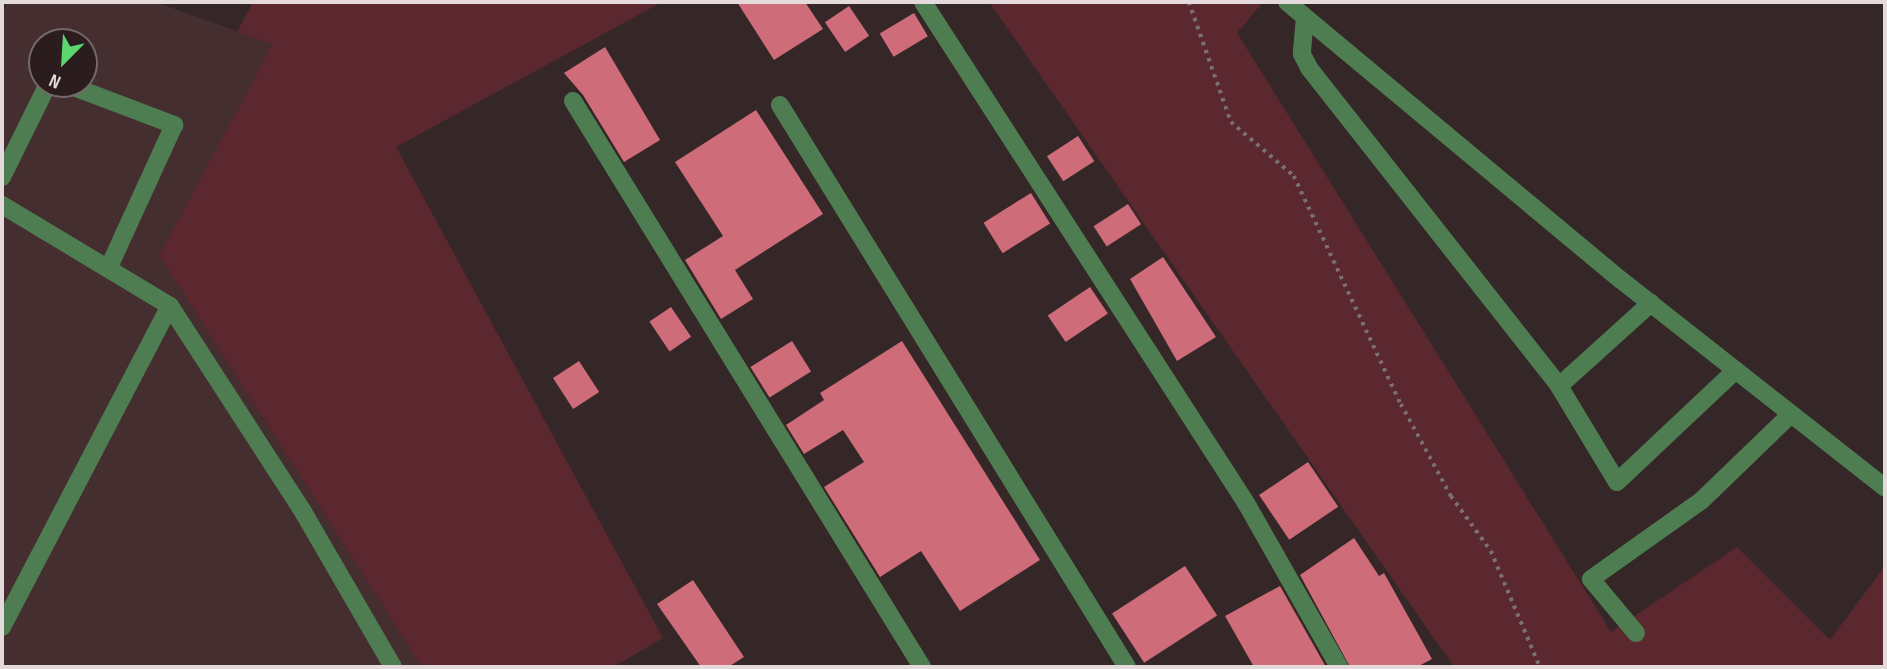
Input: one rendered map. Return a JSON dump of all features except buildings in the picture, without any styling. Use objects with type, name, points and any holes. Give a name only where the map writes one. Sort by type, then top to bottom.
[{"type":"street","points":[[923,2],[1247,503],[1339,667]]},
{"type":"street","points":[[1287,2],[1651,303],[1885,488]]},
{"type":"street","points":[[1305,17],[1301,54],[1309,68],[1559,386],[1616,482],[1736,370]]},
{"type":"street","points":[[98,96],[174,125],[108,269]]},
{"type":"street","points":[[2,177],[41,98]]},
{"type":"street","points":[[573,101],[922,667]]},
{"type":"street","points":[[780,105],[1127,667]]},
{"type":"street","points":[[2,205],[170,306],[302,510],[393,667]]},
{"type":"street","points":[[1559,386],[1651,303]]},
{"type":"street","points":[[2,627],[170,306]]},
{"type":"street","points":[[1636,633],[1591,579],[1702,500],[1790,415]]},
{"type":"path","points":[[1189,2],[1231,122],[1294,176],[1401,404],[1451,496],[1491,551],[1540,667]]},
{"type":"shaded area","points":[[8,2],[155,2],[274,44],[159,255],[422,667],[2,667],[2,13]]},
{"type":"shaded area","points":[[253,2],[662,2],[396,147],[663,638],[613,667],[422,667],[159,255],[273,44],[237,32]]},
{"type":"shaded area","points":[[989,2],[1263,2],[1237,33],[1611,632],[1737,547],[1830,640],[1885,566],[1885,667],[1454,667]]}]
